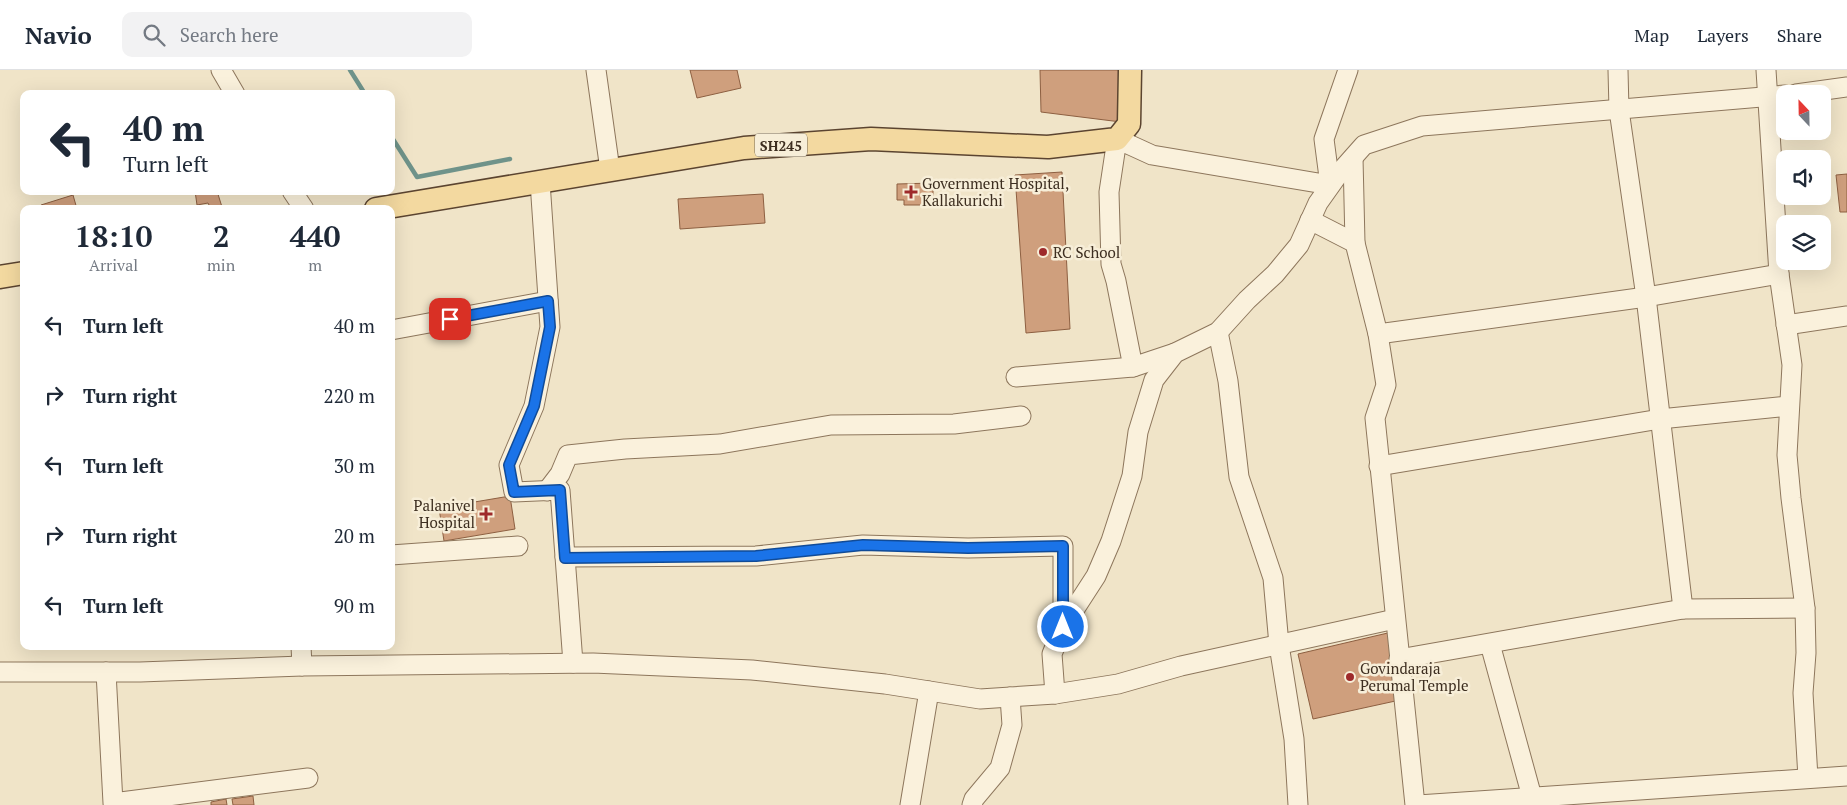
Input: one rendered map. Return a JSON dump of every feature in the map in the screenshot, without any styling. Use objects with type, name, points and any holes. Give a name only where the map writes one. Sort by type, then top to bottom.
[{"type":"main road","points":[[1117,139],[1128,124],[1130,70]]},
{"type":"main road","name":"SH245","points":[[395,206],[744,148],[871,138],[1048,147],[1117,139]]},
{"type":"main road","points":[[0,277],[20,274]]},
{"type":"street","points":[[221,70],[233,90]]},
{"type":"street","points":[[596,70],[610,170]]},
{"type":"street","points":[[1330,186],[1324,139],[1348,70]]},
{"type":"street","points":[[1618,70],[1620,110],[1646,297],[1683,610]]},
{"type":"street","points":[[1766,70],[1776,94]]},
{"type":"street","points":[[1831,90],[1847,88]]},
{"type":"street","points":[[1016,377],[1133,367],[1175,354],[1218,332],[1247,300],[1275,274],[1299,245],[1318,203],[1364,146],[1422,126],[1776,96]]},
{"type":"street","points":[[1133,367],[1111,264],[1109,192],[1117,139],[1152,155],[1330,186]]},
{"type":"street","points":[[1777,140],[1779,274],[1792,365],[1788,455],[1791,498],[1805,608],[1806,652],[1803,693],[1808,778]]},
{"type":"street","points":[[1353,158],[1355,243],[1378,334],[1386,385],[1375,418],[1399,660],[1426,805],[1847,776]]},
{"type":"street","points":[[540,182],[550,327],[534,406],[509,465],[514,492],[560,490],[573,664]]},
{"type":"street","points":[[1310,220],[1355,243]]},
{"type":"street","points":[[1378,334],[1646,297],[1779,274]]},
{"type":"street","points":[[395,329],[548,301]]},
{"type":"street","points":[[1786,325],[1847,316]]},
{"type":"street","points":[[1218,332],[1228,381],[1239,477],[1273,578],[1279,645],[1294,739],[1298,805]]},
{"type":"street","points":[[1055,694],[1052,654],[1063,627],[1096,576],[1112,541],[1132,476],[1138,432],[1154,380],[1175,354]]},
{"type":"street","points":[[1379,466],[1660,419],[1789,406]]},
{"type":"street","points":[[547,491],[560,474],[568,455],[626,449],[720,444],[831,425],[954,424],[1021,416]]},
{"type":"street","points":[[565,558],[756,556],[863,545],[968,548],[1063,546],[1063,627]]},
{"type":"street","points":[[395,555],[518,546]]},
{"type":"street","points":[[1399,660],[1683,610],[1805,608]]},
{"type":"street","points":[[0,672],[106,672],[302,666],[573,664],[752,670],[885,684],[980,700],[1055,694],[1118,684],[1181,666],[1395,619]]},
{"type":"street","points":[[1490,644],[1532,797]]},
{"type":"street","points":[[301,650],[302,666]]},
{"type":"street","points":[[106,672],[113,803],[154,801],[308,778]]},
{"type":"street","points":[[910,805],[929,691]]},
{"type":"street","points":[[972,805],[974,799],[1000,768],[1012,725],[1010,697]]},
{"type":"building","points":[[690,70],[737,70],[741,88],[697,98]]},
{"type":"building","points":[[1040,70],[1120,70],[1121,122],[1041,112]]},
{"type":"building","name":"RC School","points":[[1062,172],[1070,329],[1026,333],[1015,175]]},
{"type":"building","points":[[1847,174],[1847,212],[1840,212],[1836,175]]},
{"type":"building","points":[[933,183],[933,198],[925,199],[925,205],[904,205],[904,200],[897,200],[897,184]]},
{"type":"building","points":[[763,194],[765,223],[680,229],[678,199]]},
{"type":"building","points":[[73,195],[76,205],[41,205]]},
{"type":"building","points":[[196,195],[218,195],[221,205],[209,205],[208,203],[197,205]]},
{"type":"building","points":[[510,496],[515,529],[444,541],[439,508]]},
{"type":"building","name":"Govindaraja Perumal Temple","points":[[1392,632],[1400,700],[1313,719],[1298,654]]},
{"type":"building","points":[[253,796],[254,805],[233,805],[232,799]]},
{"type":"building","points":[[226,799],[227,805],[211,805],[211,802]]},
{"type":"waterway","points":[[350,70],[362,90]]},
{"type":"waterway","points":[[395,142],[417,177],[510,159]]},
{"type":"place","name":"Government Hospital, Kallakurichi","points":[[911,192]]},
{"type":"place","name":"RC School","points":[[1043,252]]},
{"type":"place","name":"Palanivel Hospital","points":[[486,514]]},
{"type":"place","name":"Govindaraja Perumal Temple","points":[[1350,677]]},
{"type":"route","points":[[450,319],[548,301],[550,327],[534,406],[509,465],[514,492],[560,490],[565,558],[756,556],[863,545],[968,548],[1063,546],[1063,627]]}]
